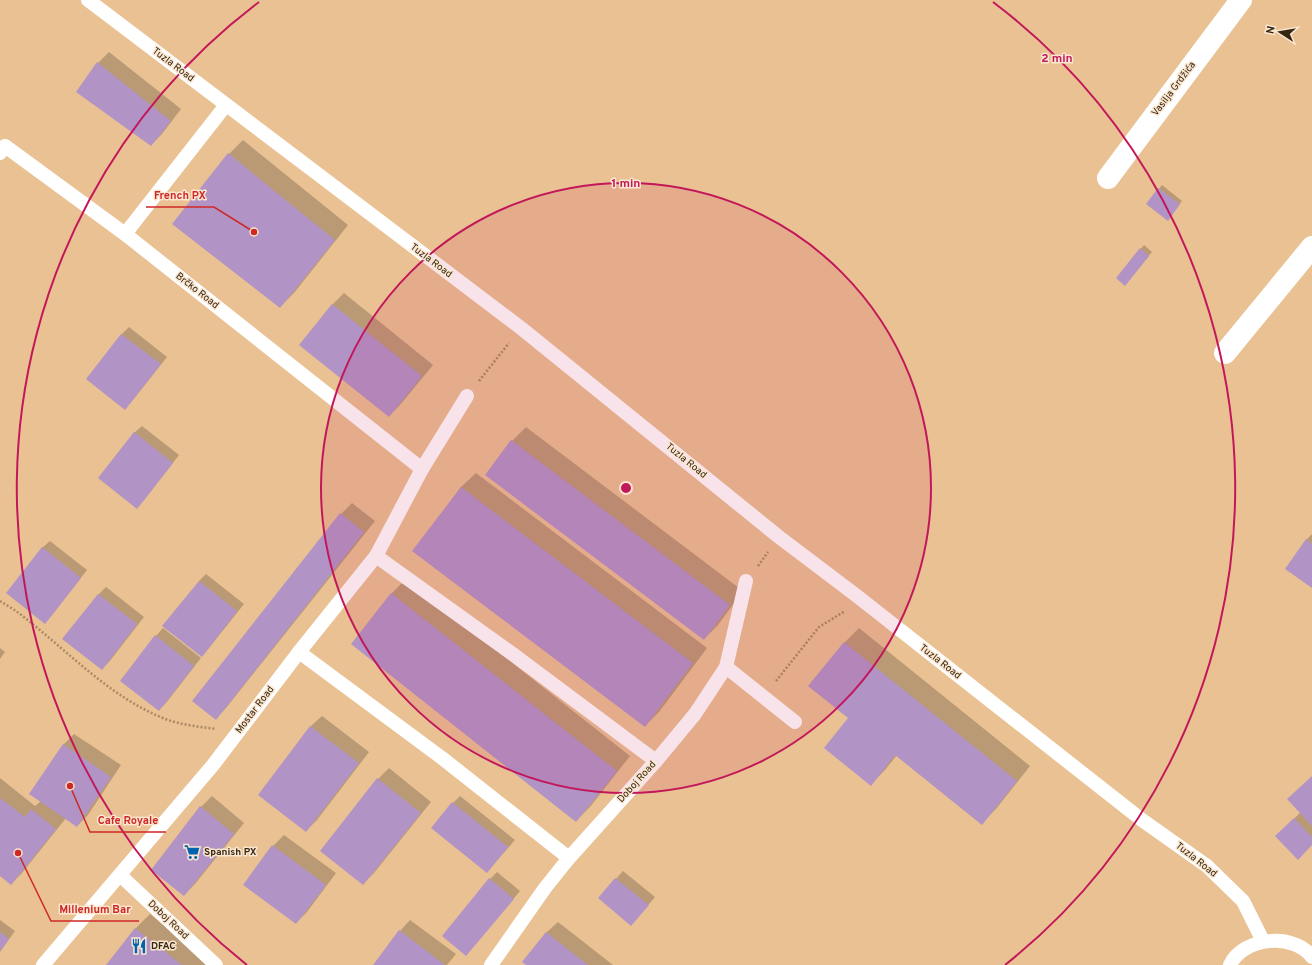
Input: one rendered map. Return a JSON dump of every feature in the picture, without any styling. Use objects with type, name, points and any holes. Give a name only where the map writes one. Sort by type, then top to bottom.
[{"type":"street","name":"Vasilja Grdžića","points":[[1108,178],[1241,0]]},
{"type":"street","points":[[1225,353],[1312,247]]},
{"type":"lane","name":"Tuzla Road","points":[[88,0],[521,328],[779,537],[857,596],[1142,820],[1206,866],[1243,901],[1263,941]]},
{"type":"lane","points":[[125,234],[226,105]]},
{"type":"lane","name":"Brčko Road","points":[[0,153],[6,146],[125,234],[422,469]]},
{"type":"lane","name":"Mostar Road","points":[[43,965],[213,765],[299,652],[376,556],[422,469],[468,396]]},
{"type":"lane","points":[[376,556],[514,655],[656,761]]},
{"type":"lane","name":"Doboj Road","points":[[491,965],[545,888],[695,714],[726,667],[746,581]]},
{"type":"lane","points":[[299,652],[442,758],[570,858]]},
{"type":"lane","points":[[726,667],[795,722]]},
{"type":"lane","name":"Doboj Road","points":[[120,875],[216,965]]},
{"type":"lane","points":[[1230,965],[1232,960],[1242,950],[1263,941],[1280,941],[1300,947],[1312,957]]},
{"type":"path","points":[[468,396],[521,328]]},
{"type":"path","points":[[746,581],[779,537]]},
{"type":"path","points":[[764,697],[819,628],[844,612],[857,596]]},
{"type":"path","points":[[0,601],[24,617],[101,681],[128,701],[168,720],[218,730],[234,738]]},
{"type":"building","points":[[97,62],[171,121],[151,146],[76,92]]},
{"type":"building","points":[[228,153],[335,240],[280,308],[172,224]]},
{"type":"building","points":[[1158,188],[1180,204],[1168,221],[1146,204]]},
{"type":"building","points":[[1140,248],[1149,256],[1125,286],[1116,278]]},
{"type":"building","points":[[332,304],[422,376],[389,417],[299,345]]},
{"type":"building","points":[[121,334],[161,364],[125,410],[86,379]]},
{"type":"building","points":[[134,432],[173,463],[137,509],[98,478]]},
{"type":"building","points":[[511,440],[730,605],[704,640],[485,475]]},
{"type":"building","points":[[461,487],[693,663],[645,727],[412,551]]},
{"type":"building","points":[[340,513],[364,532],[216,720],[192,701]]},
{"type":"building","points":[[1306,539],[1312,544],[1312,588],[1285,569]]},
{"type":"building","points":[[42,547],[81,578],[45,624],[6,593]]},
{"type":"building","points":[[199,581],[237,611],[202,657],[162,626]]},
{"type":"building","points":[[391,593],[617,771],[576,822],[351,644]]},
{"type":"building","points":[[98,594],[137,624],[102,670],[62,639]]},
{"type":"building","points":[[155,635],[194,666],[159,711],[120,681]]},
{"type":"building","points":[[844,642],[1017,781],[982,825],[895,755],[871,786],[824,748],[848,718],[808,686]]},
{"type":"building","points":[[310,726],[359,763],[306,832],[258,795]]},
{"type":"building","points":[[63,744],[111,777],[77,827],[29,794]]},
{"type":"building","points":[[1312,776],[1312,826],[1287,799]]},
{"type":"building","points":[[377,778],[421,813],[363,885],[320,851]]},
{"type":"building","points":[[0,798],[25,817],[31,809],[56,829],[11,885],[0,876]]},
{"type":"building","points":[[452,802],[508,847],[487,873],[431,828]]},
{"type":"building","name":"Spanish PX","points":[[200,806],[234,834],[184,896],[151,870]]},
{"type":"building","points":[[1294,818],[1312,837],[1312,845],[1298,860],[1275,836]]},
{"type":"building","points":[[272,845],[326,885],[296,924],[243,885]]},
{"type":"building","points":[[489,878],[514,899],[466,956],[442,936]]},
{"type":"building","points":[[615,878],[649,905],[631,926],[598,898]]},
{"type":"building","name":"DFAC","points":[[135,928],[182,965],[106,965]]},
{"type":"building","points":[[399,930],[445,965],[373,965]]},
{"type":"building","points":[[0,932],[9,939],[0,951]]},
{"type":"building","points":[[546,932],[588,965],[526,965],[522,962]]},
{"type":"place","name":"French PX","points":[[254,232]]},
{"type":"place","name":"Cafe Royale","points":[[70,786]]},
{"type":"place","name":"Spanish PX","points":[[192,852]]},
{"type":"place","name":"Millenium Bar","points":[[18,853]]},
{"type":"place","name":"DFAC","points":[[139,946]]}]
